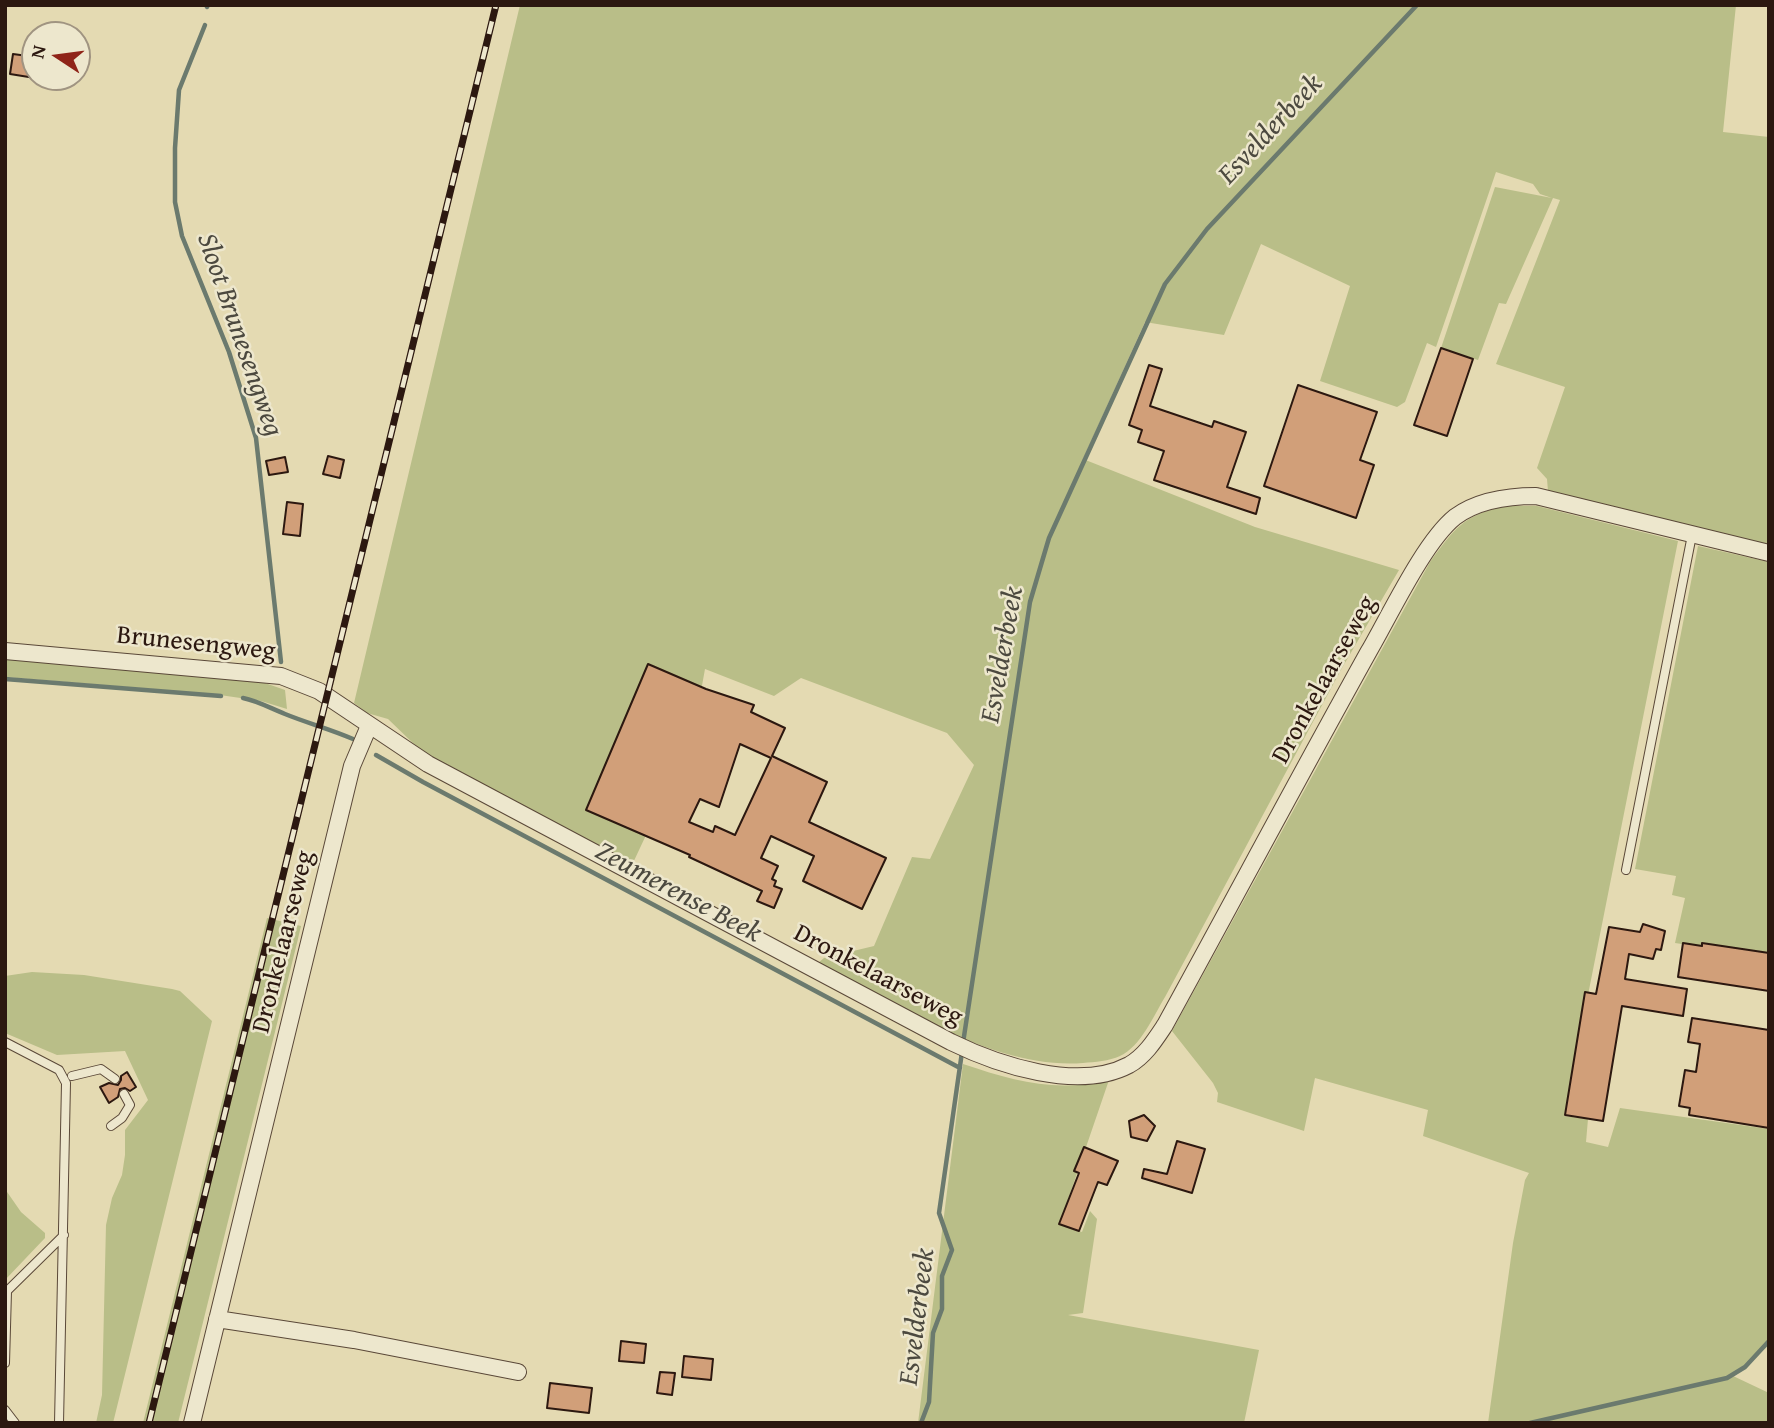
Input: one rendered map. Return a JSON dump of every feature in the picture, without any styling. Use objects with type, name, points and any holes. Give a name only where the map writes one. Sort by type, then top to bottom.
[{"type":"street","name":"Dronkelaarseweg","points":[[192,1423],[352,766],[369,726],[428,764],[978,1055],[1025,1069],[1063,1075],[1099,1075],[1129,1065],[1149,1049],[1166,1026],[1416,568],[1436,539],[1456,517],[1484,503],[1510,496],[1536,496],[1769,553]]},
{"type":"street","name":"Brunesengweg","points":[[5,651],[281,676],[319,691],[369,726]]},
{"type":"street","points":[[217,1319],[354,1340],[518,1372]]},
{"type":"lane","points":[[1626,870],[1692,534]]},
{"type":"lane","points":[[5,1042],[60,1070],[66,1083],[59,1423]]},
{"type":"lane","points":[[72,1076],[102,1069],[115,1079]]},
{"type":"lane","points":[[111,1126],[122,1118],[130,1105],[124,1094]]},
{"type":"lane","points":[[5,1363],[7,1291],[64,1235]]},
{"type":"lane","points":[[5,1410],[15,1423]]},
{"type":"green space","points":[[520,5],[1736,5],[1723,132],[1769,137],[1769,546],[1548,491],[1547,479],[1537,468],[1565,387],[1496,364],[1560,200],[1553,198],[1506,304],[1499,303],[1478,360],[1441,348],[1495,187],[1552,198],[1540,194],[1533,184],[1496,172],[1436,347],[1427,343],[1405,402],[1397,407],[1320,381],[1350,286],[1261,244],[1224,335],[1145,322],[1083,459],[1255,527],[1399,570],[1342,668],[1165,997],[1134,1045],[1120,1056],[1107,1060],[1083,1063],[1049,1062],[1015,1056],[946,1031],[818,963],[824,958],[874,946],[912,857],[930,859],[974,765],[947,733],[801,678],[774,696],[705,669],[693,735],[632,865],[449,768],[416,746],[388,719],[367,713],[354,703]]},
{"type":"green space","points":[[1506,506],[1537,506],[1678,541],[1564,1116],[1588,1119],[1586,1142],[1608,1147],[1620,1108],[1769,1129],[1769,1345],[1741,1370],[1731,1375],[1769,1393],[1769,1423],[1488,1423],[1513,1243],[1525,1180],[1529,1173],[1423,1136],[1428,1110],[1315,1078],[1304,1131],[1217,1102],[1218,1093],[1213,1083],[1172,1031],[1430,562],[1461,525],[1480,514]]},
{"type":"green space","points":[[1698,546],[1769,562],[1769,957],[1675,943],[1685,898],[1672,895],[1676,876],[1635,869]]},
{"type":"green space","points":[[5,657],[265,683],[285,690],[287,709],[261,701],[213,694],[5,677]]},
{"type":"green space","points":[[267,918],[301,926],[296,947],[178,1423],[143,1423]]},
{"type":"green space","points":[[32,972],[84,975],[180,991],[212,1021],[113,1423],[96,1423],[102,1395],[106,1225],[112,1198],[122,1175],[125,1130],[148,1100],[125,1051],[57,1055],[5,1033],[5,976]]},
{"type":"green space","points":[[963,1064],[1017,1080],[1053,1085],[1089,1084],[1109,1080],[1060,1223],[1082,1232],[1090,1211],[1097,1219],[1083,1313],[1068,1315],[1259,1350],[1244,1423],[918,1423]]},
{"type":"green space","points":[[5,1189],[21,1212],[45,1233],[45,1238],[5,1280]]},
{"type":"building","points":[[13,54],[21,55],[21,76],[10,74]]},
{"type":"building","points":[[1441,348],[1473,359],[1447,436],[1414,425]]},
{"type":"building","points":[[1149,365],[1162,369],[1150,406],[1212,427],[1214,421],[1246,432],[1227,487],[1260,498],[1256,514],[1154,480],[1164,451],[1138,442],[1142,430],[1129,425]]},
{"type":"building","points":[[1298,385],[1377,412],[1360,460],[1374,465],[1356,518],[1264,486]]},
{"type":"building","points":[[328,456],[344,460],[340,478],[323,474]]},
{"type":"building","points":[[285,457],[288,472],[269,475],[266,461]]},
{"type":"building","points":[[287,502],[303,504],[300,536],[283,534]]},
{"type":"building","points":[[648,664],[706,689],[754,705],[751,712],[785,728],[772,756],[827,782],[809,822],[886,858],[862,909],[803,881],[814,856],[771,836],[761,858],[778,866],[772,879],[776,881],[774,886],[782,889],[774,908],[757,901],[762,891],[689,857],[690,855],[586,810]],"holes":[[[740,744],[771,758],[735,835],[715,826],[713,832],[689,822],[700,799],[719,807]]]},
{"type":"building","points":[[1643,924],[1665,931],[1661,950],[1656,949],[1653,959],[1629,954],[1625,979],[1687,989],[1683,1016],[1622,1006],[1603,1121],[1565,1115],[1585,992],[1596,994],[1609,927],[1640,932]]},
{"type":"building","points":[[1683,943],[1702,946],[1702,943],[1769,953],[1769,991],[1678,977]]},
{"type":"building","points":[[1692,1018],[1769,1030],[1769,1128],[1689,1115],[1690,1108],[1679,1106],[1685,1070],[1696,1072],[1700,1044],[1688,1042]]},
{"type":"building","points":[[127,1072],[136,1087],[130,1091],[120,1089],[118,1097],[109,1103],[100,1087],[109,1083],[118,1085],[121,1076]]},
{"type":"building","points":[[1144,1115],[1155,1126],[1147,1141],[1131,1137],[1129,1121]]},
{"type":"building","points":[[1177,1141],[1205,1149],[1192,1193],[1142,1178],[1144,1169],[1167,1174]]},
{"type":"building","points":[[1084,1147],[1118,1161],[1107,1185],[1098,1182],[1079,1231],[1059,1224],[1079,1173],[1074,1171]]},
{"type":"building","points":[[621,1341],[646,1344],[644,1363],[619,1361]]},
{"type":"building","points":[[684,1356],[713,1359],[711,1380],[682,1377]]},
{"type":"building","points":[[660,1372],[675,1373],[672,1395],[657,1393]]},
{"type":"building","points":[[550,1383],[592,1388],[589,1413],[547,1408]]},
{"type":"waterway","name":"Esvelderbeek","points":[[963,1043],[1030,602],[1049,538],[1165,284],[1207,229],[1417,5]]},
{"type":"waterway","name":"Sloot Brunesengweg","points":[[205,25],[179,90],[175,202],[182,236],[229,352],[256,438],[281,662]]},
{"type":"waterway","name":"Zeumerense Beek","points":[[5,679],[221,696]]},
{"type":"waterway","name":"Zeumerense Beek","points":[[243,698],[353,739]]},
{"type":"waterway","name":"Zeumerense Beek","points":[[376,755],[960,1068]]},
{"type":"waterway","name":"Esvelderbeek","points":[[921,1423],[929,1402],[933,1333],[942,1309],[942,1276],[952,1250],[939,1213],[962,1052]]},
{"type":"waterway","points":[[1530,1423],[1727,1378],[1745,1367],[1769,1341]]},
{"type":"railway","points":[[149,1423],[496,5]]}]
